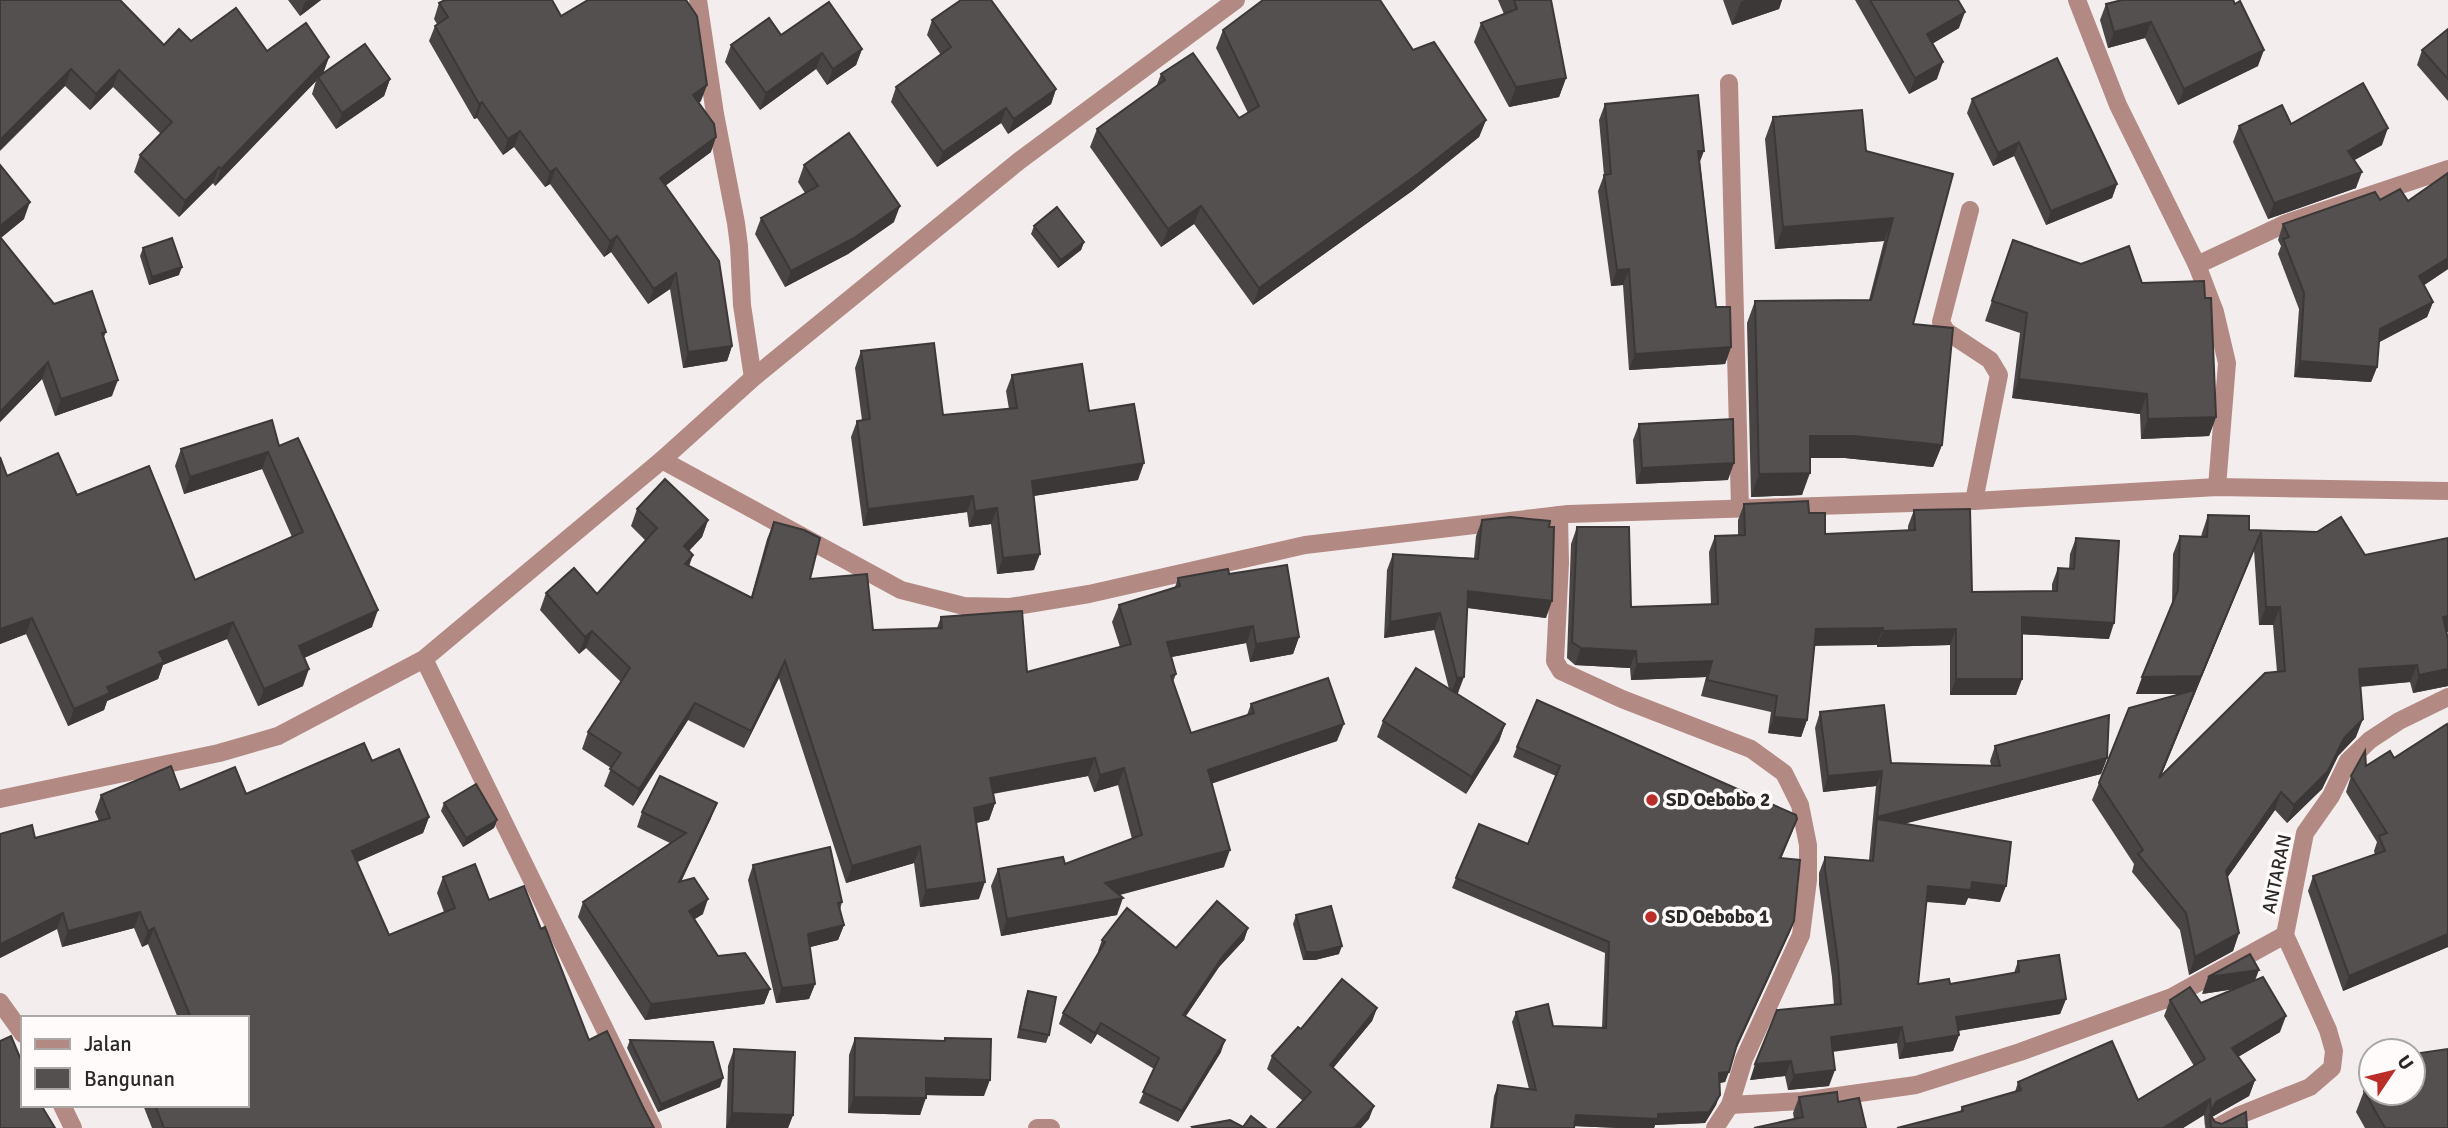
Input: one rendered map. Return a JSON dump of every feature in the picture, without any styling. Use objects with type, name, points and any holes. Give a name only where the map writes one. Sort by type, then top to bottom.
[{"type":"street","points":[[698,0],[715,114],[738,234],[742,305],[753,378]]},
{"type":"street","points":[[0,799],[219,753],[278,736],[424,659],[662,460],[753,378],[1019,161],[1236,0]]},
{"type":"street","points":[[2077,0],[2118,105],[2197,265],[2215,312],[2227,363],[2217,486]]},
{"type":"street","points":[[1729,83],[1741,508]]},
{"type":"street","points":[[2197,265],[2287,223],[2448,169]]},
{"type":"street","points":[[1969,210],[1941,322],[1946,331],[1990,360],[1999,375],[1974,501]]},
{"type":"street","points":[[662,460],[901,590],[964,606],[1010,607],[1089,594],[1306,545],[1559,514],[1974,501],[2217,486],[2448,491]]},
{"type":"street","points":[[1559,514],[1560,563],[1555,661],[1561,671],[1622,699],[1751,749],[1784,773],[1800,805],[1808,845],[1808,880],[1801,935],[1744,1059],[1730,1105],[1715,1128]]},
{"type":"street","points":[[424,659],[653,1128]]},
{"type":"street","name":"ANTARAN","points":[[2216,1128],[2240,1115],[2310,1087],[2332,1068],[2334,1051],[2329,1030],[2285,935],[2305,833],[2331,796],[2348,761],[2380,733],[2448,697]]},
{"type":"street","points":[[1730,1105],[1802,1101],[1916,1085],[2020,1052],[2172,997],[2285,935]]},
{"type":"street","points":[[0,1002],[21,1031]]},
{"type":"street","points":[[63,1107],[73,1128]]},
{"type":"street","points":[[1037,1128],[1051,1128]]},
{"type":"building","points":[[0,0],[120,0],[164,45],[179,29],[191,41],[236,8],[267,51],[306,23],[329,57],[221,169],[219,167],[185,201],[140,155],[172,122],[119,70],[96,94],[71,69],[0,140]]},
{"type":"building","points":[[445,0],[552,0],[561,16],[588,0],[686,0],[697,16],[707,85],[693,95],[714,124],[716,137],[660,178],[719,261],[732,346],[688,352],[676,273],[654,289],[617,236],[610,241],[556,168],[550,172],[520,131],[508,139],[482,102],[479,104],[435,26],[448,17],[439,3]]},
{"type":"building","points":[[961,0],[991,0],[1056,89],[1014,119],[1006,108],[943,152],[896,87],[951,47],[932,20]]},
{"type":"building","points":[[1263,0],[1380,0],[1413,50],[1434,42],[1486,120],[1419,173],[1259,288],[1201,206],[1168,229],[1097,129],[1165,80],[1161,74],[1193,53],[1239,118],[1259,106],[1223,30]]},
{"type":"building","points":[[1514,0],[1551,0],[1566,78],[1516,87],[1481,23],[1517,9]]},
{"type":"building","points":[[1870,0],[1958,0],[1965,12],[1927,34],[1943,62],[1915,78]]},
{"type":"building","points":[[2122,0],[2233,0],[2235,4],[2240,1],[2264,50],[2184,89],[2151,22],[2114,32],[2106,4]]},
{"type":"building","points":[[829,2],[862,49],[833,69],[822,53],[766,93],[731,45],[769,18],[781,35]]},
{"type":"building","points":[[2448,29],[2448,79],[2422,50]]},
{"type":"building","points":[[365,44],[390,79],[342,113],[318,77]]},
{"type":"building","points":[[2057,58],[2117,184],[2051,211],[2019,142],[1998,153],[1972,99]]},
{"type":"building","points":[[2363,83],[2388,128],[2348,151],[2362,172],[2274,203],[2239,126],[2282,105],[2291,124]]},
{"type":"building","points":[[1698,95],[1704,151],[1698,151],[1716,307],[1730,307],[1731,347],[1635,354],[1629,269],[1617,270],[1604,175],[1611,174],[1605,104]]},
{"type":"building","points":[[1862,110],[1866,151],[1953,174],[1913,324],[1953,328],[1942,445],[1854,436],[1810,436],[1810,473],[1759,474],[1755,301],[1871,300],[1893,218],[1783,227],[1773,117]]},
{"type":"building","points":[[849,133],[900,206],[854,238],[791,271],[761,218],[818,186],[804,165]]},
{"type":"building","points":[[0,165],[30,202],[0,226]]},
{"type":"building","points":[[2448,173],[2448,258],[2419,276],[2433,302],[2380,329],[2377,367],[2300,361],[2304,293],[2283,239],[2289,237],[2283,224],[2375,192],[2380,200],[2400,189],[2408,201]]},
{"type":"building","points":[[1057,207],[1084,242],[1061,260],[1034,226]]},
{"type":"building","points":[[0,237],[54,304],[92,291],[106,332],[102,333],[118,380],[61,399],[48,362],[0,412]]},
{"type":"building","points":[[172,238],[182,267],[152,277],[143,248]]},
{"type":"building","points":[[2013,240],[2081,264],[2129,246],[2142,283],[2204,281],[2205,298],[2211,298],[2216,417],[2148,419],[2147,394],[2019,379],[2027,313],[1992,301]]},
{"type":"building","points":[[934,343],[943,415],[1017,408],[1012,375],[1082,364],[1089,411],[1134,404],[1144,463],[1032,481],[1040,554],[1003,558],[997,508],[975,511],[973,496],[868,509],[857,421],[870,419],[861,351]]},
{"type":"building","points":[[1733,419],[1734,463],[1642,468],[1639,424]]},
{"type":"building","points":[[272,420],[279,446],[298,438],[378,610],[299,646],[309,669],[264,689],[233,622],[159,652],[164,662],[107,687],[110,693],[74,709],[32,618],[0,629],[0,457],[7,476],[58,453],[77,495],[149,466],[195,580],[303,532],[268,452],[190,477],[181,449]]},
{"type":"building","points":[[665,479],[708,520],[684,546],[693,555],[685,564],[752,598],[774,522],[804,530],[820,538],[810,579],[867,574],[873,630],[942,628],[941,617],[1022,611],[1027,672],[1131,644],[1119,605],[1180,586],[1178,578],[1228,569],[1229,574],[1287,565],[1299,637],[1256,644],[1253,626],[1167,642],[1176,674],[1171,676],[1191,733],[1254,713],[1251,704],[1328,678],[1344,724],[1208,770],[1230,850],[1105,883],[1123,898],[1007,919],[998,869],[1063,857],[1065,864],[1142,835],[1124,768],[1100,775],[1095,758],[990,778],[995,803],[974,808],[985,882],[926,890],[920,846],[852,866],[785,661],[751,731],[695,703],[639,789],[610,769],[621,753],[588,732],[630,668],[592,631],[585,637],[546,593],[574,568],[597,594],[657,528],[637,509]]},
{"type":"building","points":[[1808,501],[1809,513],[1825,513],[1825,534],[1915,530],[1914,510],[1970,509],[1972,592],[2057,591],[2058,568],[2074,569],[2076,538],[2119,541],[2114,623],[2022,617],[2022,679],[1956,679],[1956,629],[1816,629],[1807,720],[1774,717],[1777,696],[1707,680],[1712,661],[1637,664],[1636,651],[1581,648],[1572,642],[1577,527],[1629,527],[1631,607],[1718,604],[1715,536],[1745,535],[1744,504]]},
{"type":"building","points":[[2208,515],[2249,516],[2249,530],[2317,532],[2341,517],[2365,555],[2448,538],[2448,616],[2443,617],[2448,639],[2448,669],[2419,675],[2417,665],[2359,669],[2363,719],[2344,738],[2328,771],[2294,805],[2281,792],[2226,871],[2239,933],[2195,957],[2186,913],[2138,854],[2143,850],[2099,783],[2129,708],[2195,690],[2159,778],[2265,673],[2285,671],[2280,607],[2266,607],[2261,532],[2201,676],[2142,677],[2178,590],[2180,536],[2207,537]]},
{"type":"building","points":[[1510,517],[1550,521],[1549,527],[1554,527],[1552,601],[1468,591],[1464,677],[1457,678],[1440,613],[1390,622],[1393,554],[1478,559],[1482,520]]},
{"type":"building","points":[[1416,668],[1505,724],[1472,777],[1383,721]]},
{"type":"building","points":[[1537,700],[1796,815],[1797,819],[1780,858],[1800,860],[1794,921],[1737,1044],[1729,1072],[1719,1073],[1720,1095],[1709,1112],[1658,1114],[1658,1119],[1576,1115],[1574,1128],[1492,1128],[1498,1085],[1536,1090],[1516,1012],[1548,1004],[1553,1026],[1606,1028],[1609,942],[1456,878],[1479,824],[1528,844],[1560,766],[1517,747]]},
{"type":"building","points":[[1884,705],[1891,763],[2000,766],[1995,746],[2109,715],[2107,758],[1877,817],[1882,771],[1828,776],[1820,712]]},
{"type":"building","points":[[2447,724],[2448,934],[2349,976],[2313,876],[2385,851],[2379,836],[2387,833],[2351,776],[2365,751],[2366,766],[2390,751],[2394,758]]},
{"type":"building","points":[[364,743],[372,761],[399,749],[429,817],[352,851],[389,935],[455,908],[443,877],[475,864],[489,900],[524,886],[541,929],[545,927],[589,1040],[607,1031],[654,1128],[164,1128],[156,1107],[248,1107],[248,1016],[190,1016],[154,928],[148,931],[140,912],[68,931],[63,913],[1,944],[0,834],[32,825],[35,838],[110,818],[101,795],[171,766],[180,790],[235,767],[246,794]]},
{"type":"building","points":[[660,776],[717,803],[679,882],[694,878],[708,899],[689,911],[718,956],[745,953],[770,989],[651,1004],[583,902],[686,833],[642,812]]},
{"type":"building","points":[[476,784],[497,820],[466,838],[444,803]]},
{"type":"building","points":[[1877,819],[2011,842],[2006,886],[1972,882],[1971,890],[1928,886],[1918,984],[1949,979],[1950,984],[2019,972],[2018,961],[2059,955],[2066,999],[1956,1017],[1959,1035],[1905,1044],[1902,1027],[1831,1037],[1835,1070],[1794,1075],[1791,1061],[1755,1064],[1777,1010],[1841,1004],[1825,857],[1873,861]]},
{"type":"building","points":[[830,847],[844,925],[808,934],[815,984],[782,988],[753,865]]},
{"type":"building","points":[[1217,901],[1248,928],[1223,956],[1183,1015],[1225,1040],[1182,1111],[1143,1092],[1159,1058],[1101,1023],[1095,1033],[1063,1013],[1105,942],[1102,940],[1127,908],[1176,948]]},
{"type":"building","points":[[1331,906],[1342,946],[1306,952],[1296,915]]},
{"type":"building","points":[[2250,954],[2259,970],[2208,977]]},
{"type":"building","points":[[2263,977],[2286,1016],[2232,1048],[2255,1080],[2216,1102],[2211,1111],[2210,1099],[2163,1128],[1897,1128],[1963,1111],[1962,1107],[2021,1090],[2018,1082],[2112,1041],[2138,1100],[2205,1059],[2170,1000],[2190,987],[2201,1003]]},
{"type":"building","points":[[1342,979],[1377,1008],[1330,1065],[1374,1106],[1354,1128],[1277,1128],[1311,1092],[1272,1056],[1298,1027],[1301,1029]]},
{"type":"building","points":[[1028,991],[1056,997],[1049,1035],[1020,1029]]},
{"type":"building","points":[[11,1036],[21,1060],[21,1107],[42,1107],[55,1128],[0,1128],[0,1041]]},
{"type":"building","points":[[855,1038],[945,1041],[945,1038],[991,1039],[990,1080],[926,1078],[926,1098],[854,1097]]},
{"type":"building","points":[[630,1040],[713,1042],[723,1078],[661,1104]]},
{"type":"building","points":[[734,1049],[795,1052],[793,1115],[732,1113]]},
{"type":"building","points":[[2448,1049],[2448,1128],[2385,1128],[2373,1107],[2427,1107],[2427,1052]]},
{"type":"building","points":[[1837,1092],[1838,1102],[1859,1098],[1866,1128],[1754,1128],[1803,1117],[1799,1097]]},
{"type":"building","points":[[2246,1112],[2247,1128],[2211,1128],[2210,1114],[2215,1122],[2222,1124]]},
{"type":"building","points":[[1251,1116],[1266,1128],[1192,1127],[1230,1120],[1243,1127]]},
{"type":"place","name":"SD Oebobo 2","points":[[1652,800]]},
{"type":"place","name":"SD Oebobo 1","points":[[1651,917]]}]
